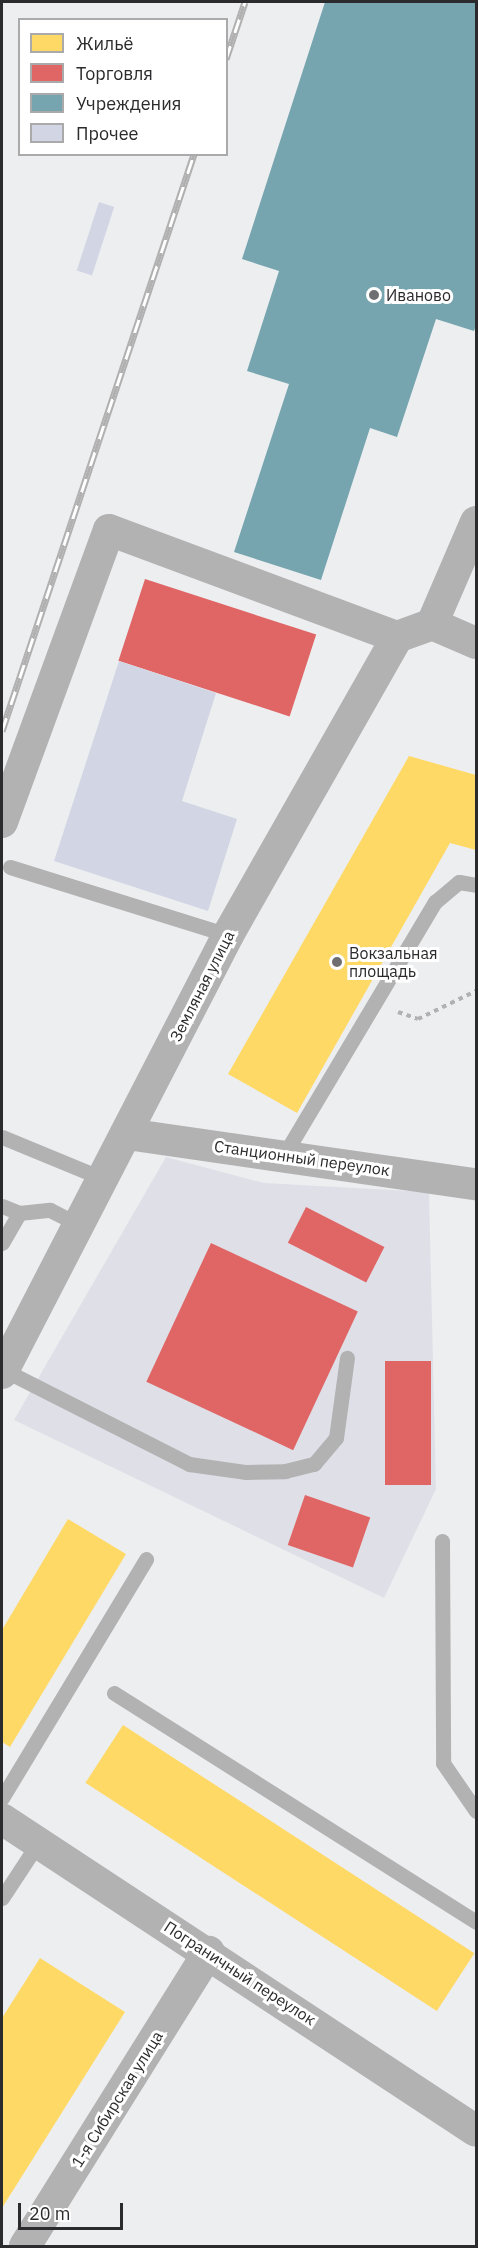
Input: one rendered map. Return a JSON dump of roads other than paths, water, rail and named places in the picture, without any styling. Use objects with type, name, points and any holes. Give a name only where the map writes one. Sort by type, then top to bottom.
[{"type":"street","points":[[432,624],[477,522]]},
{"type":"street","points":[[2,822],[109,530],[396,637],[432,624],[477,643]]},
{"type":"street","name":"Земляная улица","points":[[3,1372],[228,935],[396,637]]},
{"type":"street","name":"Станционный переулок","points":[[127,1134],[477,1184]]},
{"type":"street","name":"Пограничный переулок","points":[[2,1819],[209,1952],[477,2131]]},
{"type":"street","name":"1-я Сибирская улица","points":[[25,2247],[209,1952]]},
{"type":"lane","points":[[10,867],[228,935]]},
{"type":"lane","points":[[284,1155],[372,1003],[435,902],[459,882],[477,885]]},
{"type":"lane","points":[[2,1137],[104,1179]]},
{"type":"lane","points":[[2,1206],[19,1213],[50,1210],[80,1224]]},
{"type":"lane","points":[[2,1243],[19,1213]]},
{"type":"lane","points":[[3,1372],[189,1464],[246,1473],[285,1471],[314,1464],[336,1438],[347,1358]]},
{"type":"lane","points":[[442,1541],[443,1763],[477,1811]]},
{"type":"lane","points":[[2,1798],[146,1559]]},
{"type":"lane","points":[[114,1694],[477,1922]]},
{"type":"lane","points":[[2,1898],[38,1843]]},
{"type":"railway","points":[[228,53],[245,2]]},
{"type":"railway","points":[[2,731],[193,156]]},
{"type":"place","name":"Иваново","points":[[374,295]]},
{"type":"place","name":"Вокзальная площадь","points":[[337,962]]}]
